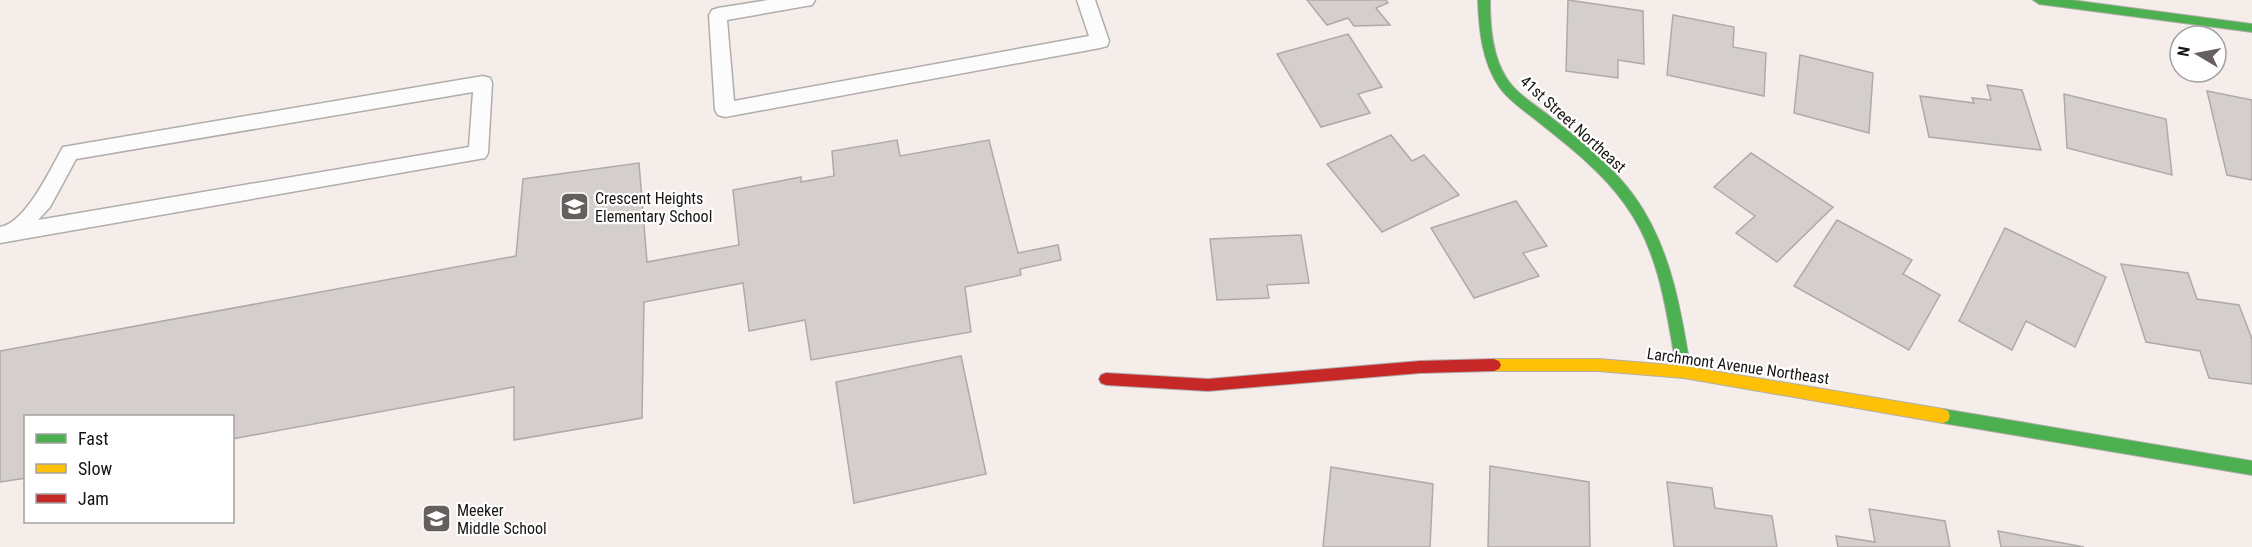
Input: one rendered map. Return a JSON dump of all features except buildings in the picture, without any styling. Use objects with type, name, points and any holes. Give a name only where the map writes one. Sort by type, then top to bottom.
[{"type":"street","name":"41st Street Northeast","points":[[1484,0],[1488,49],[1495,71],[1505,86],[1609,176],[1630,199],[1646,226],[1670,288],[1684,372]]},
{"type":"street","points":[[2039,0],[2252,28]]},
{"type":"street","name":"Larchmont Avenue Northeast","points":[[1106,379],[1208,385],[1420,367],[1511,364],[1598,365],[1684,372],[2252,468]]},
{"type":"lane","points":[[806,0],[718,15],[725,110],[1100,41],[1086,0]]},
{"type":"lane","points":[[483,83],[478,153],[7,234],[43,201],[70,152],[483,83]]},
{"type":"traffic: fast","points":[[1484,0],[1488,43],[1493,64],[1503,83],[1517,98],[1601,167],[1621,188],[1642,219],[1667,283],[1684,372]]},
{"type":"traffic: fast","points":[[2039,0],[2252,28]]},
{"type":"traffic: fast","points":[[1943,416],[2252,468]]},
{"type":"traffic: slow","points":[[1494,365],[1598,365],[1684,372],[1943,416]]},
{"type":"traffic: jam","points":[[1106,379],[1208,385],[1420,367],[1494,365]]},
{"type":"place","name":"Crescent Heights Elementary School","points":[[574,207]]},
{"type":"place","name":"Meeker Middle School","points":[[436,519]]}]
